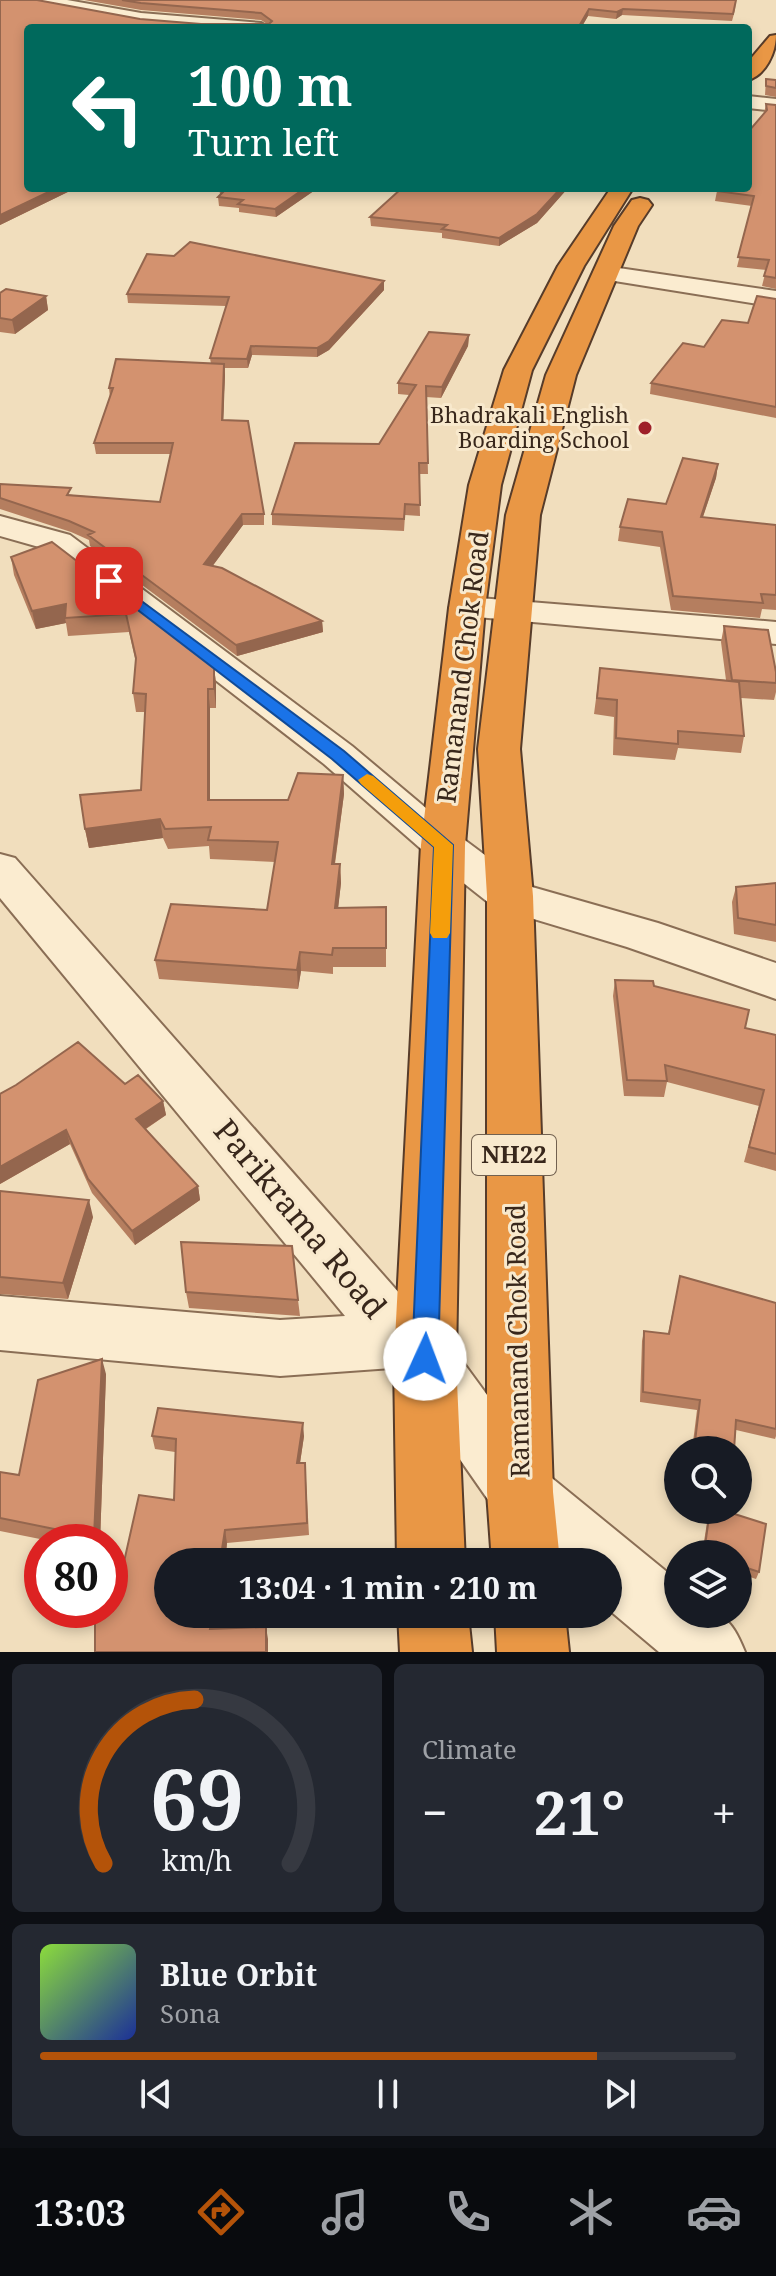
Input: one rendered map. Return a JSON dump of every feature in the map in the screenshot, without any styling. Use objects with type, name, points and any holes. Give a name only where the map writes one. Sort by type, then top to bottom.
[{"type":"highway","points":[[752,66],[767,32]]},
{"type":"highway","name":"Ramanand Chok Road","points":[[525,1548],[520,1492],[510,896],[490,610],[485,485],[518,370],[571,266],[619,192]]},
{"type":"highway","name":"Ramanand Chok Road","points":[[430,1548],[414,1350],[443,845],[490,610],[523,515],[561,375],[626,226],[649,192]]},
{"type":"highway","points":[[434,1628],[436,1652]]},
{"type":"highway","points":[[531,1628],[533,1652]]},
{"type":"street","points":[[40,0],[91,4],[141,18],[213,24]]},
{"type":"street","points":[[752,75],[776,78]]},
{"type":"street","points":[[752,102],[776,105]]},
{"type":"street","points":[[605,273],[776,299]]},
{"type":"street","points":[[0,526],[58,542],[338,755],[443,845],[510,896],[642,935],[776,981]]},
{"type":"street","points":[[490,610],[776,633]]},
{"type":"street","name":"Parikrama Road","points":[[0,869],[414,1350],[520,1492],[587,1548]]},
{"type":"street","points":[[0,1323],[280,1348],[414,1350]]},
{"type":"street","name":"Parikrama Road","points":[[622,1577],[711,1652]]},
{"type":"building","points":[[0,0],[37,0],[140,19],[201,24],[24,24],[24,192],[49,192],[0,215]]},
{"type":"building","points":[[122,0],[736,0],[733,14],[589,9],[580,24],[269,24],[272,21],[261,13]]},
{"type":"building","points":[[766,79],[776,80],[776,88],[766,86]]},
{"type":"building","points":[[766,104],[776,105],[776,278],[764,276],[769,260],[738,257],[754,196],[724,192],[752,192],[752,127],[767,110]]},
{"type":"building","points":[[223,192],[299,192],[275,209],[238,204],[243,200],[218,197]]},
{"type":"building","points":[[398,192],[557,192],[537,214],[499,238],[442,229],[447,225],[370,217]]},
{"type":"building","points":[[190,242],[384,281],[329,341],[317,348],[251,346],[247,359],[210,358],[229,297],[127,294],[147,254],[174,256]]},
{"type":"building","points":[[6,289],[46,296],[12,320],[0,318],[0,293]]},
{"type":"building","points":[[757,296],[776,299],[776,407],[651,383],[683,343],[704,347],[722,320],[748,323]]},
{"type":"building","points":[[429,332],[469,335],[442,387],[426,386],[428,463],[419,463],[420,505],[405,504],[404,519],[272,514],[295,443],[379,444],[416,385],[398,383]]},
{"type":"building","points":[[116,359],[224,364],[222,420],[248,421],[264,514],[242,514],[204,564],[222,568],[322,621],[236,645],[88,535],[94,532],[0,498],[0,484],[71,488],[67,495],[160,502],[173,443],[94,443],[113,388],[109,388]]},
{"type":"building","points":[[683,458],[718,464],[701,517],[776,525],[776,595],[761,594],[763,603],[673,596],[662,532],[620,527],[628,499],[666,504]]},
{"type":"building","points":[[52,542],[214,666],[214,689],[208,689],[208,800],[288,800],[298,773],[343,775],[332,864],[340,864],[335,908],[386,907],[386,948],[333,948],[332,955],[300,952],[297,970],[155,960],[171,904],[267,910],[278,842],[208,840],[211,827],[165,829],[160,819],[85,829],[80,795],[141,790],[146,694],[133,693],[136,658],[126,614],[65,618],[66,604],[32,611],[11,557]]},
{"type":"building","points":[[724,626],[768,630],[776,683],[732,680]]},
{"type":"building","points":[[600,668],[739,682],[744,736],[678,731],[678,744],[616,738],[617,700],[597,698]]},
{"type":"building","points":[[776,883],[776,925],[738,918],[736,887]]},
{"type":"building","points":[[615,980],[653,981],[654,986],[749,1010],[745,1028],[776,1035],[776,1154],[749,1147],[764,1090],[665,1065],[667,1081],[627,1080]]},
{"type":"building","points":[[78,1042],[125,1084],[138,1075],[163,1101],[136,1119],[198,1186],[132,1231],[88,1179],[66,1130],[0,1167],[0,1094]]},
{"type":"building","points":[[0,1191],[89,1200],[63,1283],[0,1277]]},
{"type":"building","points":[[181,1242],[292,1246],[298,1300],[186,1292]]},
{"type":"building","points":[[680,1276],[776,1303],[776,1429],[736,1420],[735,1436],[696,1436],[700,1400],[643,1392],[644,1331],[669,1334]]},
{"type":"building","points":[[102,1359],[95,1524],[30,1524],[0,1518],[0,1472],[19,1475],[38,1380]]},
{"type":"building","points":[[158,1408],[303,1423],[297,1463],[305,1463],[307,1523],[225,1530],[222,1548],[154,1548],[154,1628],[266,1628],[266,1652],[95,1652],[95,1628],[128,1628],[128,1544],[139,1495],[174,1500],[176,1439],[152,1436]]},
{"type":"building","points":[[752,1520],[766,1524],[759,1572],[752,1570],[752,1540],[706,1540],[708,1524],[752,1524]]},
{"type":"slow traffic","points":[[367,780],[443,845],[440,933]]},
{"type":"place","name":"Bhadrakali English Boarding School","points":[[645,428]]},
{"type":"route","points":[[109,581],[338,755],[443,845],[425,1359]]}]
